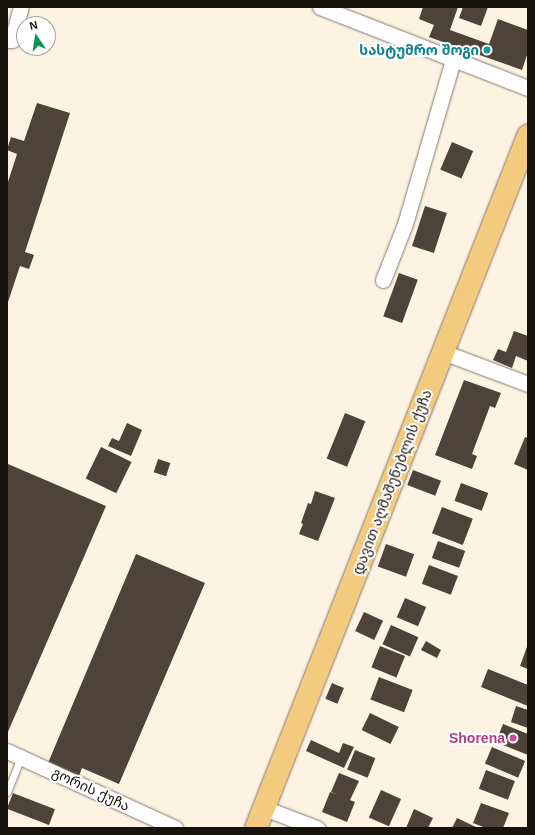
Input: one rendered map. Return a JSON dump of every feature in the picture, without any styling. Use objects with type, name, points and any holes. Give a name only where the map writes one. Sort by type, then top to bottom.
[{"type":"highway","name":"დავით აღმაშენებლის ქუჩა","points":[[256,828],[528,136]]},
{"type":"street","points":[[7,40],[12,40],[21,7]]},
{"type":"street","points":[[320,7],[528,88]]},
{"type":"street","points":[[383,280],[405,224],[453,60]]},
{"type":"street","points":[[443,352],[528,384]]},
{"type":"street","name":"გორის ქუჩა","points":[[7,751],[21,756],[175,828]]},
{"type":"street","points":[[264,808],[317,828]]},
{"type":"lane","points":[[7,792],[21,756]]},
{"type":"building","points":[[423,7],[458,7],[450,30],[489,44],[498,19],[528,30],[528,52],[522,70],[429,37],[434,25],[419,19]]},
{"type":"building","points":[[463,7],[488,7],[481,26],[459,18]]},
{"type":"building","points":[[37,103],[70,113],[25,252],[34,255],[29,269],[20,266],[7,305],[7,185],[17,154],[7,150],[11,137],[24,141]]},
{"type":"building","points":[[452,142],[473,151],[461,179],[440,170]]},
{"type":"building","points":[[425,206],[447,213],[434,253],[412,246]]},
{"type":"building","points":[[399,273],[418,280],[402,323],[383,316]]},
{"type":"building","points":[[514,331],[528,336],[528,361],[516,356],[512,368],[493,360],[498,349],[506,352]]},
{"type":"building","points":[[464,380],[501,393],[495,408],[490,406],[472,454],[477,456],[472,469],[435,455]]},
{"type":"building","points":[[345,413],[365,421],[347,467],[327,458]]},
{"type":"building","points":[[127,423],[142,430],[131,456],[108,446],[112,438],[119,441]]},
{"type":"building","points":[[525,437],[528,438],[528,470],[514,464]]},
{"type":"building","points":[[101,447],[132,462],[116,493],[86,478]]},
{"type":"building","points":[[158,459],[170,463],[166,476],[154,472]]},
{"type":"building","points":[[8,464],[106,506],[7,734],[7,465]]},
{"type":"building","points":[[413,470],[441,481],[435,496],[407,485]]},
{"type":"building","points":[[461,483],[488,493],[482,511],[455,501]]},
{"type":"building","points":[[315,491],[335,498],[318,541],[299,534],[308,503],[311,504]]},
{"type":"building","points":[[442,507],[473,519],[463,545],[432,533]]},
{"type":"building","points":[[438,541],[465,551],[459,568],[432,558]]},
{"type":"building","points":[[386,544],[414,554],[406,577],[378,567]]},
{"type":"building","points":[[136,554],[205,583],[119,784],[82,768],[79,776],[48,763]]},
{"type":"building","points":[[429,565],[458,576],[451,595],[422,584]]},
{"type":"building","points":[[405,598],[426,607],[418,626],[397,617]]},
{"type":"building","points":[[364,612],[383,621],[374,640],[355,631]]},
{"type":"building","points":[[391,625],[418,637],[410,656],[382,644]]},
{"type":"building","points":[[426,641],[441,650],[437,658],[421,650]]},
{"type":"building","points":[[528,644],[528,669],[520,666]]},
{"type":"building","points":[[380,646],[405,656],[396,677],[371,667]]},
{"type":"building","points":[[488,669],[528,685],[528,706],[481,687]]},
{"type":"building","points":[[379,677],[413,690],[404,712],[370,699]]},
{"type":"building","points":[[332,683],[344,688],[337,704],[325,699]]},
{"type":"building","points":[[516,706],[528,710],[528,728],[511,722]]},
{"type":"building","points":[[370,713],[399,727],[390,744],[362,730]]},
{"type":"building","name":"Shorena","points":[[503,724],[528,734],[528,755],[496,742]]},
{"type":"building","points":[[311,740],[339,753],[343,743],[354,747],[344,768],[306,751]]},
{"type":"building","points":[[492,747],[525,761],[518,778],[485,764]]},
{"type":"building","points":[[355,750],[375,758],[368,778],[347,769]]},
{"type":"building","points":[[486,770],[515,781],[508,800],[479,789]]},
{"type":"building","points":[[339,773],[359,781],[350,800],[355,802],[347,822],[322,812],[330,792],[338,795],[331,792]]},
{"type":"building","points":[[381,790],[401,799],[389,826],[369,817]]},
{"type":"building","points":[[13,793],[55,809],[49,825],[7,809]]},
{"type":"building","points":[[481,803],[509,813],[503,828],[486,828],[473,823]]},
{"type":"building","points":[[414,809],[433,818],[428,828],[406,828]]},
{"type":"building","points":[[457,818],[478,828],[452,828]]},
{"type":"place","name":"სასტუმრო შოგი","points":[[487,50]]},
{"type":"place","name":"Shorena","points":[[513,738]]}]
